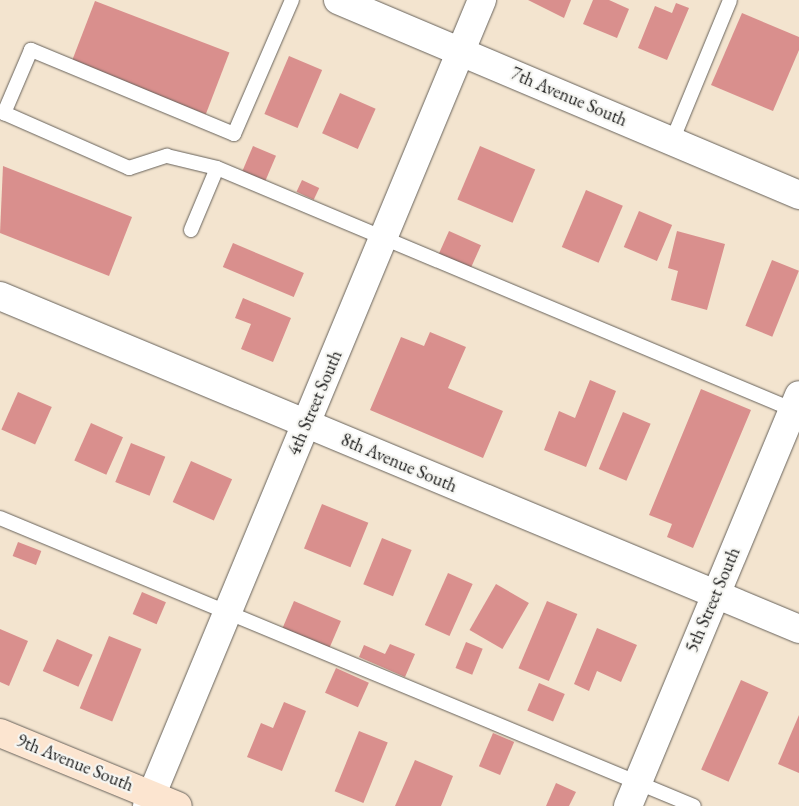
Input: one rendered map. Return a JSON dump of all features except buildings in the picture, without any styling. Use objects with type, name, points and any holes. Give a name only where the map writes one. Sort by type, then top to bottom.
[{"type":"main road","name":"9th Avenue South","points":[[0,732],[149,800],[178,806]]},
{"type":"street","name":"7th Avenue South","points":[[338,0],[799,195]]},
{"type":"street","name":"4th Street South","points":[[149,800],[482,0]]},
{"type":"street","name":"8th Avenue South","points":[[0,296],[799,628]]},
{"type":"street","name":"5th Street South","points":[[633,794],[797,406]]},
{"type":"lane","points":[[292,0],[234,134],[31,50],[4,113],[129,168],[167,156],[217,168],[797,406]]},
{"type":"lane","points":[[672,141],[730,0]]},
{"type":"lane","points":[[191,230],[217,168]]},
{"type":"lane","points":[[0,518],[228,610],[633,794],[694,806]]}]
